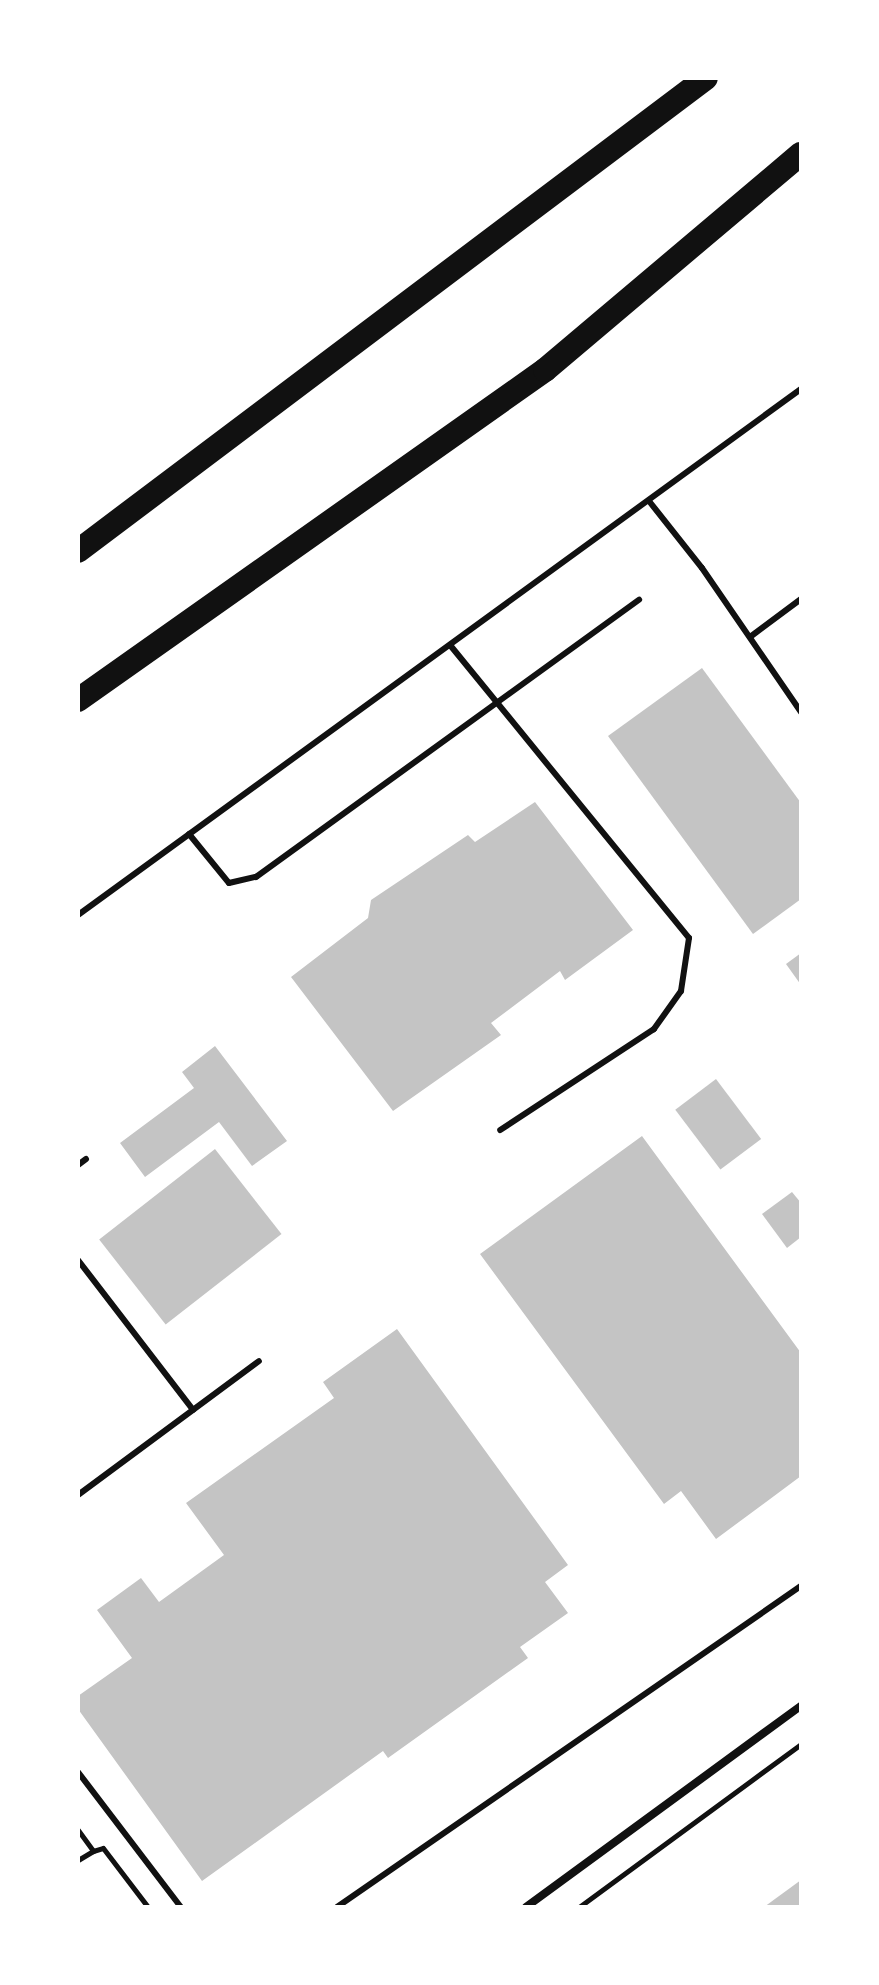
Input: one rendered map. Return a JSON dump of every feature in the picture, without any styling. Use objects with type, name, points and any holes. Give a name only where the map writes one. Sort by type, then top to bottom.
[{"type":"highway","points":[[78,551],[706,78]]},
{"type":"highway","points":[[78,700],[545,370],[801,154]]},
{"type":"street","points":[[526,1907],[801,1706]]},
{"type":"lane","points":[[78,915],[801,389]]},
{"type":"lane","points":[[649,501],[750,637],[801,712]]},
{"type":"lane","points":[[750,637],[801,599]]},
{"type":"lane","points":[[189,834],[229,883],[256,877],[639,600]]},
{"type":"lane","points":[[450,645],[689,938],[681,991],[654,1029],[500,1130]]},
{"type":"lane","points":[[78,1165],[86,1159]]},
{"type":"lane","points":[[78,1260],[193,1410]]},
{"type":"lane","points":[[78,1495],[259,1361]]},
{"type":"lane","points":[[337,1907],[801,1586]]},
{"type":"lane","points":[[78,1772],[181,1907]]},
{"type":"path","points":[[579,1907],[801,1744]]},
{"type":"path","points":[[78,1830],[93,1851]]},
{"type":"path","points":[[78,1860],[103,1848],[148,1907]]},
{"type":"building","points":[[702,668],[801,803],[801,899],[753,934],[608,736]]},
{"type":"building","points":[[535,802],[633,930],[565,980],[560,971],[491,1023],[501,1035],[393,1111],[291,977],[368,918],[371,900],[468,835],[475,842]]},
{"type":"building","points":[[801,953],[801,985],[786,964]]},
{"type":"building","points":[[215,1046],[287,1141],[252,1166],[219,1122],[145,1177],[120,1143],[194,1088],[182,1072]]},
{"type":"building","points":[[716,1079],[761,1139],[720,1170],[675,1110]]},
{"type":"building","points":[[642,1136],[801,1353],[801,1476],[716,1539],[681,1491],[664,1504],[480,1254]]},
{"type":"building","points":[[215,1149],[281,1234],[166,1325],[99,1240]]},
{"type":"building","points":[[792,1192],[801,1203],[801,1237],[787,1248],[762,1214]]},
{"type":"building","points":[[397,1329],[568,1565],[545,1582],[568,1613],[520,1647],[528,1658],[388,1758],[383,1751],[202,1881],[78,1709],[78,1696],[132,1658],[97,1610],[141,1578],[159,1602],[224,1555],[186,1503],[334,1398],[323,1382]]},
{"type":"building","points":[[801,1880],[801,1907],[764,1907]]}]
